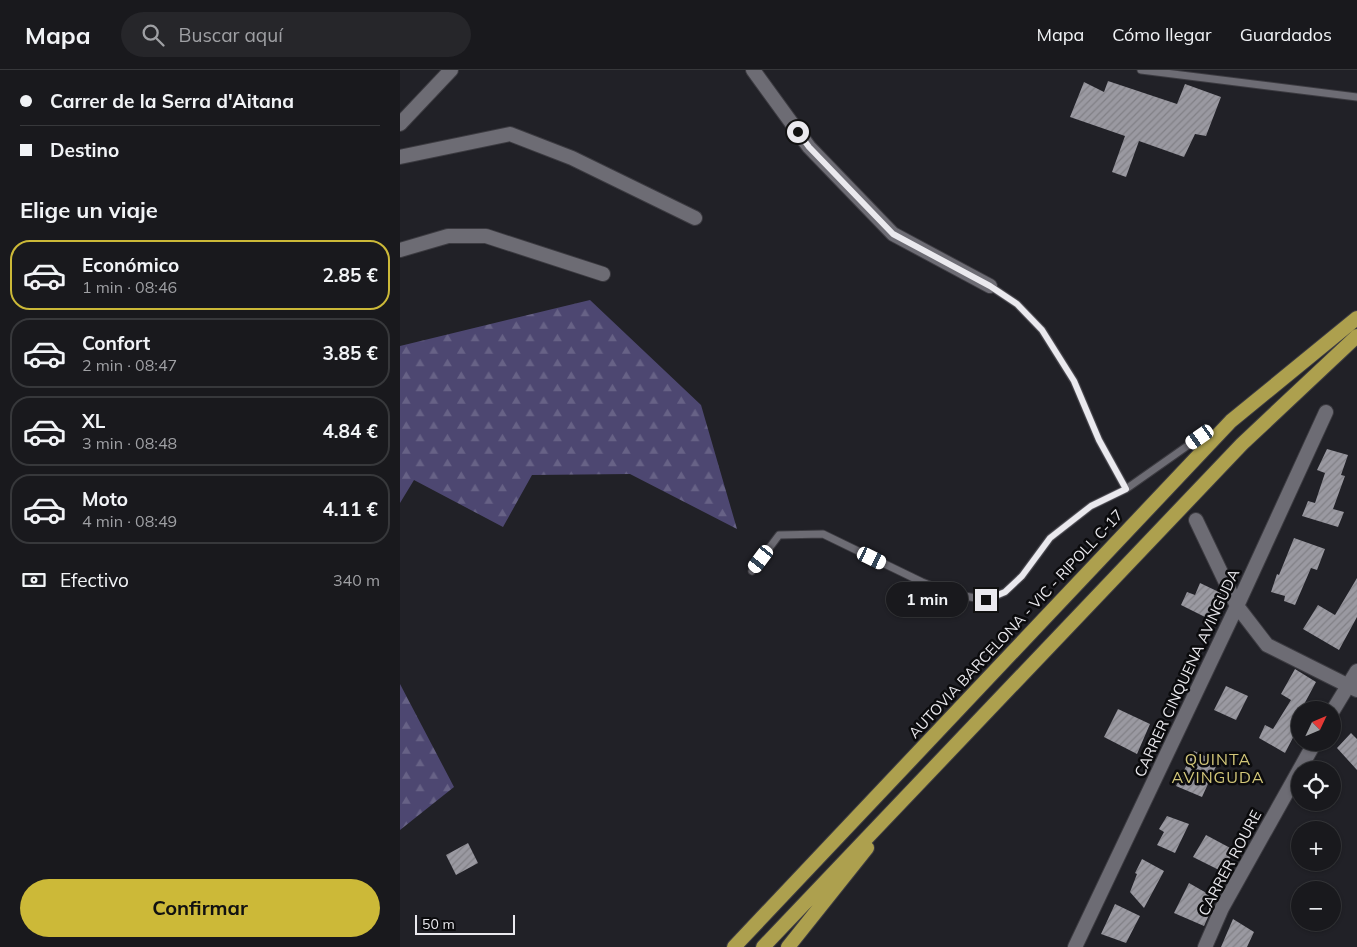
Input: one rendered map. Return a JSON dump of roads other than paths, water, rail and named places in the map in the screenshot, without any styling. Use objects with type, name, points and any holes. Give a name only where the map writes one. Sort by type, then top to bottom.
[{"type":"highway","name":"AUTOVIA BARCELONA - VIC - RIPOLL C-17","points":[[734,947],[1231,421],[1357,318]]},
{"type":"highway","points":[[763,947],[1242,444],[1357,336]]},
{"type":"highway","points":[[788,947],[923,777]]},
{"type":"street","points":[[400,124],[450,70]]},
{"type":"street","points":[[753,70],[809,147],[893,234],[990,286]]},
{"type":"street","points":[[400,157],[510,134],[572,158],[694,218]]},
{"type":"street","points":[[400,250],[448,236],[486,236],[603,274]]},
{"type":"street","name":"CARRER CINQUENA AVINGUDA","points":[[1075,947],[1237,606],[1326,412]]},
{"type":"street","points":[[1196,520],[1237,606],[1266,645],[1352,688]]},
{"type":"street","points":[[1341,701],[1352,688],[1357,671]]},
{"type":"street","name":"CARRER ROURE","points":[[1205,947],[1222,908],[1310,751]]},
{"type":"lane","points":[[1141,70],[1357,97]]},
{"type":"lane","points":[[990,286],[1017,304],[1042,330],[1074,381],[1099,440],[1126,489]]},
{"type":"lane","points":[[752,571],[779,535],[823,534],[949,593],[986,600],[1005,592],[1022,576],[1050,538],[1091,506],[1126,489],[1200,437]]},
{"type":"district","name":"QUINTA AVINGUDA","points":[[1218,768]]}]
